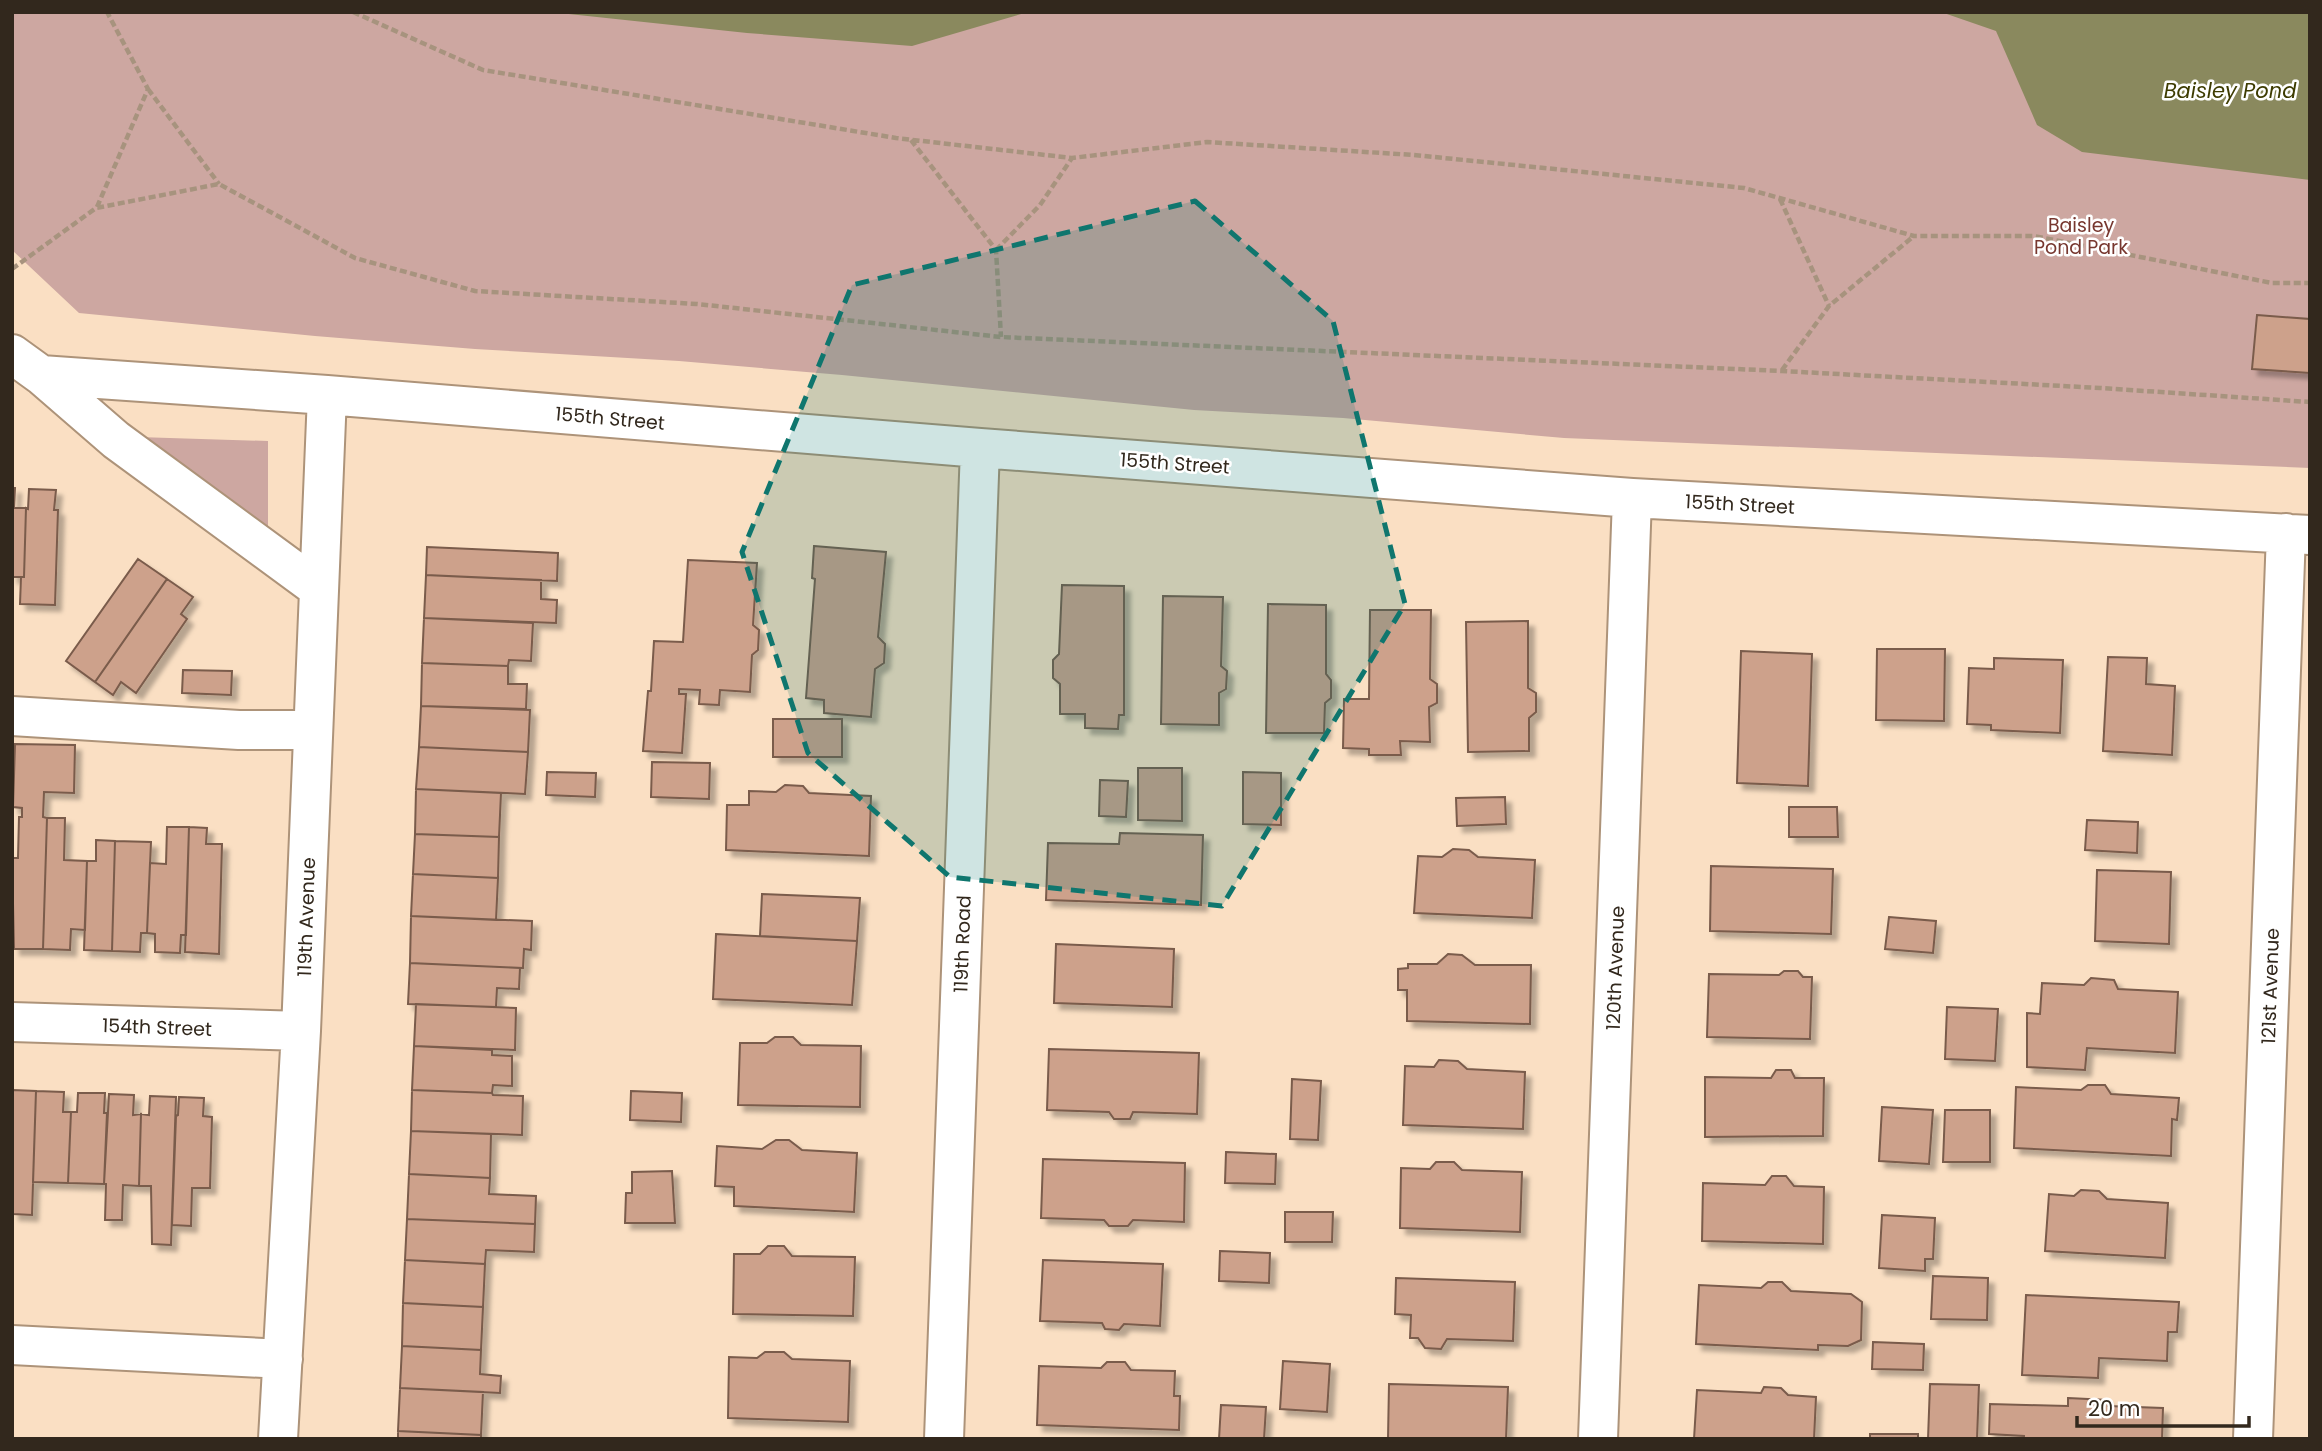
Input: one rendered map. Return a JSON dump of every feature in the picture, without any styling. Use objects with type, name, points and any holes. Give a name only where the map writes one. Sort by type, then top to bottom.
[{"type":"street","name":"155th Street","points":[[27,364],[327,396],[1632,498],[2298,534]]},
{"type":"street","name":"155th Street","points":[[27,364],[116,440],[319,589]]},
{"type":"street","name":"119th Avenue","points":[[278,1439],[301,1031],[327,396]]},
{"type":"street","name":"119th Road","points":[[944,1439],[981,448]]},
{"type":"street","name":"120th Avenue","points":[[1598,1439],[1632,498]]},
{"type":"street","name":"121st Avenue","points":[[2253,1439],[2298,534]]},
{"type":"street","points":[[12,716],[239,730],[313,730]]},
{"type":"street","name":"154th Street","points":[[12,1022],[301,1031]]},
{"type":"street","points":[[12,1345],[283,1359]]},
{"type":"path","points":[[107,12],[148,89],[219,184],[355,258],[475,291],[697,304],[1001,337],[1782,371],[2310,402]]},
{"type":"path","points":[[353,12],[483,70],[911,140],[1072,158],[1207,142],[1456,159],[1744,188],[1914,236],[2034,236],[2272,283],[2310,283]]},
{"type":"path","points":[[96,208],[148,89]]},
{"type":"path","points":[[911,140],[996,250],[1001,337]]},
{"type":"path","points":[[996,250],[1040,205],[1072,158]]},
{"type":"path","points":[[12,269],[96,208],[219,184]]},
{"type":"path","points":[[1780,199],[1829,306]]},
{"type":"path","points":[[1782,371],[1829,306],[1914,236]]},
{"type":"highlighted area","points":[[1195,201],[1333,321],[1405,604],[1222,906],[950,877],[808,753],[742,552],[852,285]]},
{"type":"green space","name":"Baisley Pond Park","points":[[12,12],[2310,12],[2310,468],[1564,438],[1343,418],[1194,410],[842,375],[315,336],[79,313],[12,250]]},
{"type":"green space","points":[[138,437],[268,441],[268,527]]},
{"type":"water","points":[[550,12],[1028,12],[912,46],[747,33]]},
{"type":"water","name":"Baisley Pond","points":[[1941,12],[2310,12],[2310,180],[2082,152],[2037,125],[1996,31]]},
{"type":"building","points":[[2257,315],[2310,319],[2310,373],[2252,369]]},
{"type":"building","points":[[12,488],[15,488],[14,508],[26,508],[24,577],[12,577]]},
{"type":"building","points":[[29,489],[56,490],[54,510],[58,510],[55,605],[20,604]]},
{"type":"building","points":[[814,546],[886,552],[878,637],[885,644],[884,663],[875,669],[871,717],[824,713],[824,700],[806,698],[815,579],[812,578]]},
{"type":"building","points":[[427,547],[558,553],[557,581],[426,575]]},
{"type":"building","points":[[138,559],[167,579],[95,682],[66,661]]},
{"type":"building","points":[[688,560],[757,563],[753,625],[759,630],[758,650],[752,655],[750,692],[720,690],[719,705],[699,704],[700,690],[679,689],[679,694],[686,694],[682,753],[643,751],[654,641],[683,642]]},
{"type":"building","points":[[426,575],[541,580],[541,599],[557,600],[556,623],[424,618]]},
{"type":"building","points":[[167,579],[193,597],[181,614],[187,619],[136,693],[121,682],[113,695],[95,682]]},
{"type":"building","points":[[1062,585],[1124,586],[1124,715],[1119,715],[1118,729],[1085,728],[1085,714],[1060,714],[1060,684],[1053,678],[1053,660],[1059,654]]},
{"type":"building","points":[[1163,596],[1223,597],[1221,666],[1227,671],[1226,689],[1219,693],[1219,725],[1161,724]]},
{"type":"building","points":[[1268,604],[1326,605],[1326,674],[1331,680],[1331,698],[1325,703],[1324,733],[1266,733]]},
{"type":"building","points":[[1370,610],[1431,610],[1430,679],[1437,684],[1437,703],[1429,707],[1430,742],[1400,741],[1401,755],[1369,755],[1369,749],[1343,748],[1344,699],[1369,699]]},
{"type":"building","points":[[424,618],[533,623],[531,661],[509,660],[508,666],[422,663]]},
{"type":"building","points":[[1528,621],[1528,688],[1536,693],[1536,712],[1529,718],[1529,751],[1468,752],[1466,622]]},
{"type":"building","points":[[1877,649],[1945,649],[1944,721],[1876,720]]},
{"type":"building","points":[[1741,651],[1812,654],[1808,786],[1737,783]]},
{"type":"building","points":[[2108,657],[2147,658],[2146,684],[2175,686],[2172,755],[2103,751]]},
{"type":"building","points":[[1994,658],[2063,660],[2060,733],[1991,730],[1991,725],[1967,724],[1969,668],[1994,669]]},
{"type":"building","points":[[422,663],[508,666],[508,684],[527,684],[526,709],[421,706]]},
{"type":"building","points":[[183,670],[232,671],[231,695],[182,693]]},
{"type":"building","points":[[421,706],[530,710],[528,752],[419,747]]},
{"type":"building","points":[[773,719],[842,719],[842,757],[773,757]]},
{"type":"building","points":[[15,744],[75,745],[74,793],[44,792],[43,817],[47,818],[43,949],[14,949],[12,858],[18,858],[19,817],[22,817],[22,808],[13,807]]},
{"type":"building","points":[[419,747],[528,752],[525,794],[416,789]]},
{"type":"building","points":[[652,762],[710,763],[709,799],[651,797]]},
{"type":"building","points":[[1138,768],[1182,768],[1182,821],[1138,820]]},
{"type":"building","points":[[547,772],[596,773],[595,797],[546,795]]},
{"type":"building","points":[[1243,772],[1281,773],[1281,825],[1243,824]]},
{"type":"building","points":[[1100,780],[1128,781],[1126,817],[1099,816]]},
{"type":"building","points":[[785,785],[803,786],[809,793],[871,796],[869,856],[726,850],[727,805],[749,805],[749,791],[776,792]]},
{"type":"building","points":[[416,789],[501,793],[499,837],[415,834]]},
{"type":"building","points":[[1505,797],[1506,824],[1457,826],[1456,798]]},
{"type":"building","points":[[1789,807],[1837,807],[1838,837],[1789,837]]},
{"type":"building","points":[[47,818],[65,818],[64,860],[87,861],[85,930],[71,929],[70,950],[43,949]]},
{"type":"building","points":[[2087,820],[2138,822],[2137,853],[2085,850]]},
{"type":"building","points":[[167,827],[189,827],[186,935],[181,935],[180,953],[155,952],[155,934],[147,933],[150,863],[166,864]]},
{"type":"building","points":[[189,827],[207,828],[206,844],[222,844],[219,954],[185,952]]},
{"type":"building","points":[[1120,833],[1203,835],[1201,905],[1046,900],[1048,843],[1119,844]]},
{"type":"building","points":[[415,834],[499,837],[498,878],[413,874]]},
{"type":"building","points":[[96,840],[115,841],[112,951],[84,950],[87,861],[96,861]]},
{"type":"building","points":[[115,841],[151,842],[147,933],[141,933],[140,952],[112,951]]},
{"type":"building","points":[[1453,849],[1469,850],[1478,857],[1535,860],[1532,918],[1414,913],[1418,856],[1442,857]]},
{"type":"building","points":[[1711,866],[1833,869],[1831,934],[1710,931]]},
{"type":"building","points":[[2097,870],[2171,872],[2169,944],[2095,941]]},
{"type":"building","points":[[413,874],[498,878],[496,920],[411,916]]},
{"type":"building","points":[[762,894],[860,898],[857,941],[760,936]]},
{"type":"building","points":[[411,916],[532,921],[531,950],[524,949],[523,968],[410,963]]},
{"type":"building","points":[[1889,917],[1936,921],[1933,953],[1885,949]]},
{"type":"building","points":[[716,934],[857,941],[852,1005],[713,999]]},
{"type":"building","points":[[1056,944],[1174,949],[1172,1007],[1054,1003]]},
{"type":"building","points":[[1448,954],[1462,955],[1475,965],[1531,965],[1530,1024],[1407,1021],[1407,990],[1398,990],[1398,969],[1408,968],[1408,964],[1437,964]]},
{"type":"building","points":[[410,963],[520,968],[519,989],[497,988],[496,1007],[408,1004]]},
{"type":"building","points":[[1784,971],[1798,971],[1803,977],[1812,977],[1810,1039],[1707,1037],[1709,974],[1779,975]]},
{"type":"building","points":[[2091,978],[2114,980],[2118,989],[2178,992],[2175,1053],[2087,1048],[2085,1070],[2027,1067],[2027,1013],[2040,1014],[2042,983],[2084,985]]},
{"type":"building","points":[[416,1004],[516,1008],[515,1050],[414,1046]]},
{"type":"building","points":[[1947,1007],[1998,1009],[1995,1061],[1945,1059]]},
{"type":"building","points":[[775,1037],[793,1037],[801,1045],[861,1046],[860,1107],[738,1105],[740,1043],[767,1043]]},
{"type":"building","points":[[414,1046],[492,1050],[492,1055],[512,1056],[512,1086],[493,1085],[492,1093],[412,1090]]},
{"type":"building","points":[[1049,1049],[1199,1053],[1197,1114],[1133,1112],[1130,1119],[1114,1119],[1109,1112],[1047,1110]]},
{"type":"building","points":[[1439,1060],[1458,1061],[1467,1069],[1525,1072],[1523,1129],[1403,1125],[1405,1066],[1434,1067]]},
{"type":"building","points":[[1776,1070],[1791,1070],[1795,1078],[1824,1078],[1823,1136],[1705,1137],[1705,1077],[1771,1078]]},
{"type":"building","points":[[1292,1079],[1321,1081],[1318,1140],[1290,1139]]},
{"type":"building","points":[[2088,1085],[2105,1085],[2111,1094],[2179,1098],[2177,1120],[2172,1119],[2171,1156],[2014,1148],[2016,1087],[2081,1090]]},
{"type":"building","points":[[12,1090],[36,1091],[32,1215],[13,1214]]},
{"type":"building","points":[[412,1090],[523,1096],[522,1135],[411,1131]]},
{"type":"building","points":[[36,1091],[64,1092],[63,1112],[71,1112],[68,1183],[33,1182]]},
{"type":"building","points":[[631,1091],[682,1093],[681,1122],[630,1120]]},
{"type":"building","points":[[78,1093],[105,1093],[104,1113],[107,1113],[104,1184],[68,1183],[71,1112],[77,1112]]},
{"type":"building","points":[[109,1094],[134,1095],[133,1115],[141,1114],[139,1186],[123,1185],[122,1220],[105,1220],[104,1184]]},
{"type":"building","points":[[150,1096],[176,1097],[171,1245],[152,1244],[151,1186],[139,1186],[141,1114],[149,1115]]},
{"type":"building","points":[[179,1097],[204,1098],[203,1116],[212,1117],[210,1188],[192,1188],[191,1226],[172,1225]]},
{"type":"building","points":[[1882,1107],[1933,1110],[1929,1164],[1879,1161]]},
{"type":"building","points":[[1945,1110],[1990,1110],[1990,1162],[1943,1162]]},
{"type":"building","points":[[411,1131],[491,1134],[490,1178],[409,1174]]},
{"type":"building","points":[[776,1140],[789,1140],[802,1150],[857,1153],[854,1212],[734,1206],[734,1187],[715,1186],[717,1146],[762,1149]]},
{"type":"building","points":[[1226,1152],[1276,1154],[1275,1184],[1225,1183]]},
{"type":"building","points":[[1043,1159],[1185,1163],[1184,1222],[1133,1220],[1128,1226],[1109,1226],[1104,1220],[1041,1218]]},
{"type":"building","points":[[1436,1162],[1454,1162],[1462,1170],[1522,1172],[1520,1232],[1400,1228],[1401,1168],[1430,1169]]},
{"type":"building","points":[[672,1171],[675,1223],[625,1223],[626,1193],[632,1193],[632,1172]]},
{"type":"building","points":[[409,1174],[490,1178],[489,1194],[536,1196],[535,1224],[407,1219]]},
{"type":"building","points":[[1772,1176],[1786,1176],[1794,1186],[1824,1187],[1823,1244],[1702,1241],[1703,1183],[1765,1185]]},
{"type":"building","points":[[2081,1190],[2099,1191],[2107,1199],[2168,1203],[2165,1258],[2045,1251],[2049,1194],[2074,1196]]},
{"type":"building","points":[[1285,1212],[1333,1212],[1332,1242],[1285,1242]]},
{"type":"building","points":[[1882,1215],[1935,1218],[1933,1259],[1925,1259],[1925,1271],[1879,1268]]},
{"type":"building","points":[[407,1219],[535,1224],[534,1252],[486,1250],[485,1264],[405,1260]]},
{"type":"building","points":[[768,1246],[784,1246],[792,1256],[855,1257],[853,1316],[733,1314],[734,1254],[760,1254]]},
{"type":"building","points":[[1220,1251],[1270,1253],[1269,1283],[1219,1281]]},
{"type":"building","points":[[405,1260],[485,1264],[483,1307],[403,1303]]},
{"type":"building","points":[[1043,1260],[1163,1264],[1160,1326],[1124,1324],[1119,1330],[1105,1329],[1102,1323],[1040,1321]]},
{"type":"building","points":[[1933,1276],[1988,1278],[1987,1320],[1931,1319]]},
{"type":"building","points":[[1396,1278],[1515,1282],[1513,1341],[1447,1339],[1441,1349],[1425,1348],[1418,1338],[1410,1338],[1411,1315],[1395,1314]]},
{"type":"building","points":[[1768,1282],[1782,1282],[1791,1291],[1851,1294],[1862,1302],[1861,1340],[1848,1346],[1818,1345],[1818,1350],[1696,1344],[1699,1285],[1761,1288]]},
{"type":"building","points":[[2026,1295],[2179,1302],[2177,1332],[2168,1332],[2167,1361],[2099,1358],[2098,1378],[2022,1375]]},
{"type":"building","points":[[403,1303],[483,1307],[481,1350],[402,1346]]},
{"type":"building","points":[[1873,1342],[1924,1344],[1923,1370],[1872,1369]]},
{"type":"building","points":[[402,1346],[481,1350],[480,1374],[501,1376],[500,1393],[400,1388]]},
{"type":"building","points":[[765,1352],[784,1352],[792,1359],[850,1361],[848,1422],[728,1418],[729,1357],[757,1358]]},
{"type":"building","points":[[1283,1361],[1330,1364],[1327,1412],[1280,1409]]},
{"type":"building","points":[[1107,1362],[1125,1362],[1131,1370],[1175,1371],[1174,1396],[1180,1396],[1179,1430],[1037,1425],[1039,1366],[1101,1368]]},
{"type":"building","points":[[1389,1384],[1508,1387],[1506,1439],[1388,1439]]},
{"type":"building","points":[[1930,1384],[1979,1385],[1977,1439],[1928,1439]]},
{"type":"building","points":[[1764,1387],[1781,1388],[1788,1395],[1816,1397],[1814,1439],[1694,1439],[1697,1390],[1761,1393]]},
{"type":"building","points":[[400,1388],[483,1392],[481,1435],[398,1431]]},
{"type":"building","points":[[2068,1398],[2108,1400],[2108,1406],[2163,1408],[2162,1439],[2024,1439],[2024,1436],[1989,1434],[1990,1404],[2068,1406]]},
{"type":"building","points":[[1221,1405],[1266,1407],[1264,1439],[1219,1439]]},
{"type":"building","points":[[398,1431],[481,1435],[481,1439],[398,1439]]},
{"type":"building","points":[[1870,1434],[1918,1434],[1918,1439],[1870,1439]]}]
